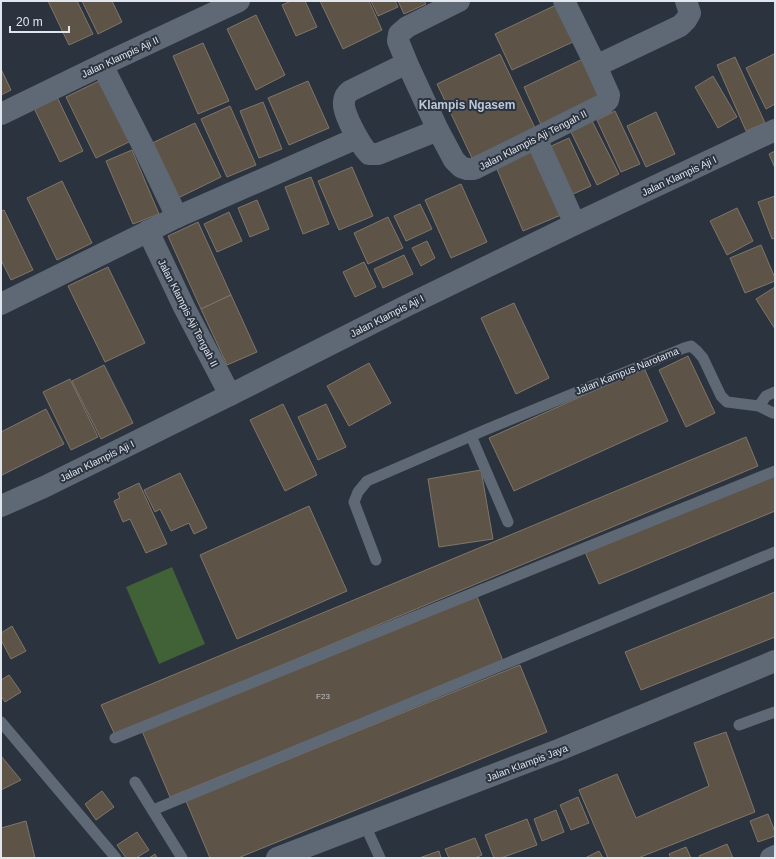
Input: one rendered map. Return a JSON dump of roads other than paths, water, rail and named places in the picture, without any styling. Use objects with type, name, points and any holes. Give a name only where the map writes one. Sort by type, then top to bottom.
[{"type":"street","name":"Jalan Klampis Aji II","points":[[1,114],[239,1]]},
{"type":"street","name":"Jalan Klampis Aji Tengah II","points":[[459,1],[407,27],[400,34],[398,41],[438,130],[454,160],[461,167],[474,170],[604,104],[608,100],[609,95],[564,1]]},
{"type":"street","points":[[596,66],[680,26],[690,13],[686,1]]},
{"type":"street","points":[[407,63],[350,91],[345,95],[344,108],[357,138],[369,154],[378,154],[438,130]]},
{"type":"street","points":[[102,65],[177,217]]},
{"type":"street","name":"Jalan Klampis Aji I","points":[[1,506],[44,487],[408,305],[575,224],[775,130]]},
{"type":"street","points":[[1,304],[177,217],[357,138]]},
{"type":"street","points":[[536,138],[575,224]]},
{"type":"street","name":"Jalan Klampis Aji Tengah II","points":[[148,231],[184,307],[230,395]]},
{"type":"street","name":"Jalan Klampis Jaya","points":[[278,858],[312,852],[365,824],[561,749],[775,661]]},
{"type":"street","points":[[770,858],[775,856]]},
{"type":"lane","name":"Jalan Kampus Narotama","points":[[376,560],[354,502],[358,492],[367,481],[588,386],[684,348],[691,346],[704,358],[721,396],[727,402],[759,406],[773,413],[775,412]]},
{"type":"lane","points":[[759,406],[766,396],[775,392]]},
{"type":"lane","points":[[470,436],[508,522]]},
{"type":"lane","points":[[115,738],[775,471]]},
{"type":"lane","points":[[153,810],[775,552]]},
{"type":"lane","points":[[740,725],[775,712]]},
{"type":"lane","points":[[1,722],[116,858]]},
{"type":"lane","points":[[135,782],[182,858]]},
{"type":"lane","points":[[365,824],[380,858]]},
{"type":"district","name":"Klampis Ngasem","points":[[467,105]]}]
